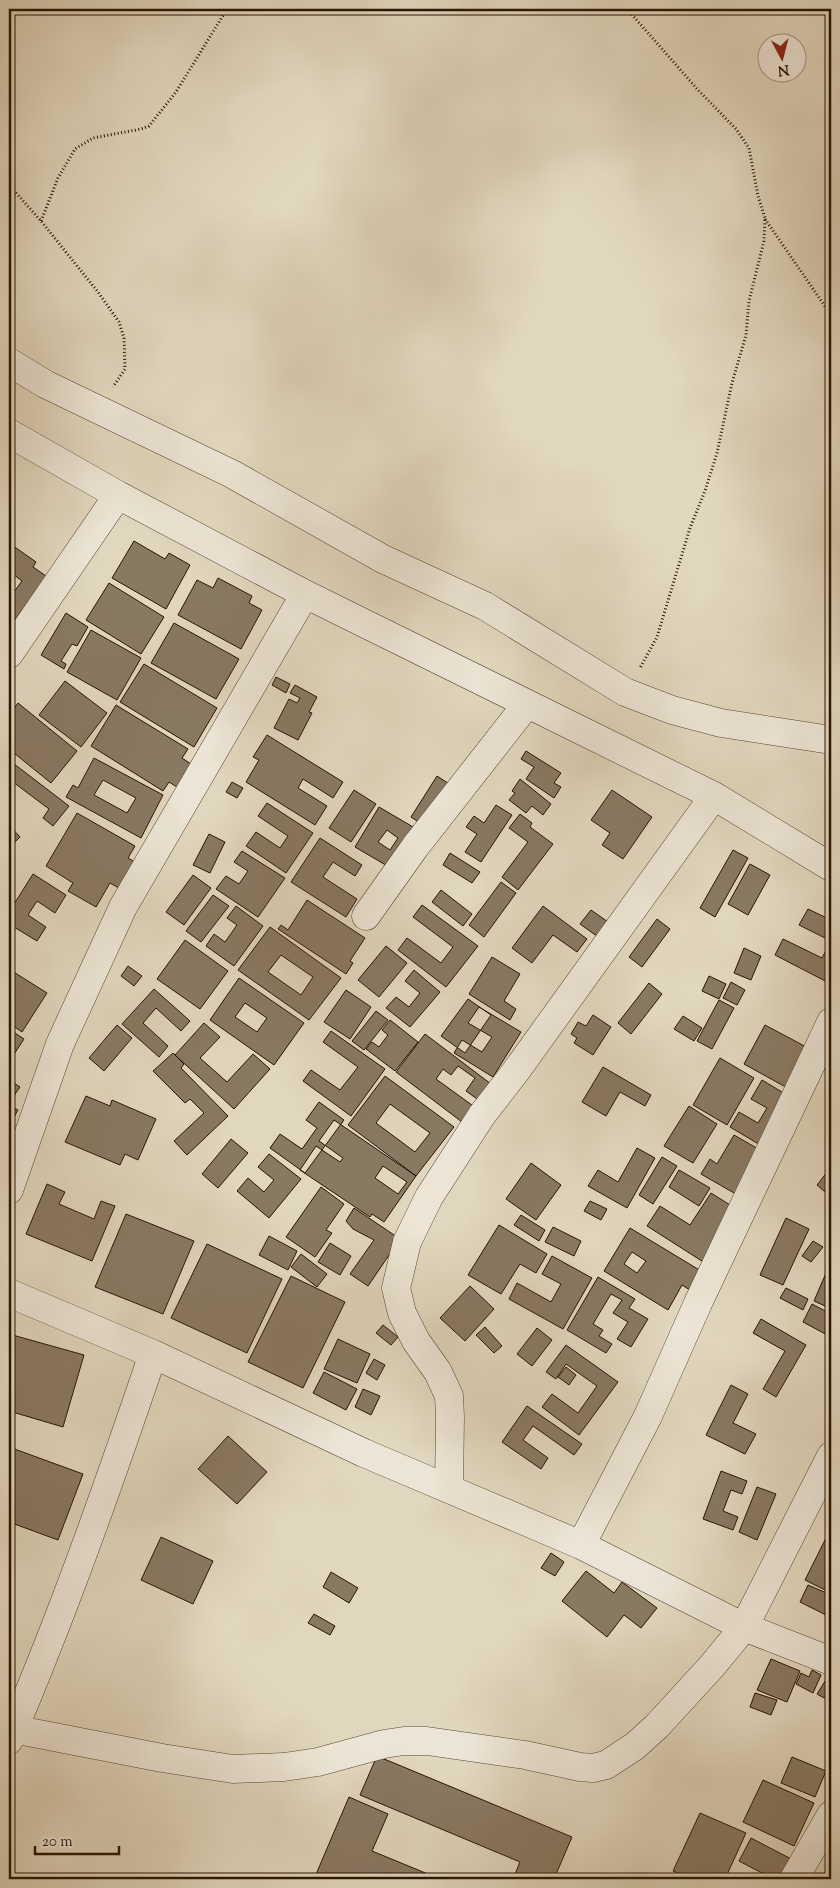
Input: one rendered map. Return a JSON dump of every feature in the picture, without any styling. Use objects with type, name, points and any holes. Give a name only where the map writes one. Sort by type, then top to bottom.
[{"type":"street","points":[[9,362],[44,384],[102,410],[232,474],[383,559],[485,606],[625,692],[672,710],[721,723],[831,740]]},
{"type":"street","points":[[9,433],[118,495],[305,594],[714,796],[831,867]]},
{"type":"street","points":[[9,654],[118,495]]},
{"type":"street","points":[[9,1190],[60,1044],[123,906],[305,594]]},
{"type":"street","points":[[366,916],[415,847],[527,704]]},
{"type":"street","points":[[449,1489],[450,1417],[448,1396],[438,1372],[416,1342],[402,1313],[396,1288],[407,1242],[429,1197],[482,1115],[516,1071],[714,796]]},
{"type":"street","points":[[581,1545],[648,1416],[698,1303],[831,1022]]},
{"type":"street","points":[[9,1293],[153,1354],[364,1453],[581,1545],[744,1627],[831,1661]]},
{"type":"street","points":[[153,1354],[111,1476],[11,1734],[233,1769],[284,1768],[318,1762],[384,1744],[404,1741],[437,1743],[525,1755],[580,1767],[606,1766],[635,1746],[657,1726],[712,1666],[744,1627],[831,1456]]},
{"type":"street","points":[[794,1879],[831,1815]]},
{"type":"path","points":[[41,221],[58,178],[75,149],[93,138],[149,126],[176,92],[227,9]]},
{"type":"path","points":[[627,9],[699,91],[736,129],[749,148],[758,196],[765,218],[831,315]]},
{"type":"path","points":[[9,185],[41,221],[98,292],[119,322],[124,338],[125,369],[108,395],[102,410]]},
{"type":"path","points":[[625,692],[657,637],[690,528],[717,454],[732,382],[746,335],[749,301],[764,241],[765,218]]},
{"type":"building","points":[[134,541],[165,559],[169,553],[190,565],[166,609],[112,578]]},
{"type":"building","points":[[9,543],[36,562],[33,567],[46,576],[15,620],[9,615],[9,594],[11,596],[22,581],[9,571]]},
{"type":"building","points":[[218,578],[252,596],[249,603],[262,610],[241,649],[178,615],[197,580],[213,588]]},
{"type":"building","points":[[109,583],[164,617],[141,654],[86,620]]},
{"type":"building","points":[[66,613],[88,627],[77,646],[72,644],[61,661],[66,664],[64,669],[41,655]]},
{"type":"building","points":[[174,623],[239,659],[216,699],[151,663]]},
{"type":"building","points":[[91,630],[141,658],[117,700],[67,672]]},
{"type":"building","points":[[144,664],[217,708],[194,747],[120,702]]},
{"type":"building","points":[[276,677],[290,684],[286,693],[272,685]]},
{"type":"building","points":[[65,681],[107,713],[81,747],[39,715]]},
{"type":"building","points":[[295,685],[317,697],[309,712],[312,713],[298,740],[274,728],[289,699],[297,703],[300,698],[290,693]]},
{"type":"building","points":[[18,703],[77,751],[51,783],[9,749],[9,715]]},
{"type":"building","points":[[116,705],[188,749],[182,758],[191,764],[180,789],[169,782],[163,791],[91,746]]},
{"type":"building","points":[[267,735],[343,782],[333,798],[303,779],[298,788],[327,806],[315,825],[246,782],[259,760],[253,757]]},
{"type":"building","points":[[526,751],[561,773],[554,783],[561,787],[554,798],[526,779],[534,767],[521,759]]},
{"type":"building","points":[[94,758],[163,795],[141,838],[66,797],[73,785],[78,788]]},
{"type":"building","points":[[9,760],[69,806],[53,826],[43,818],[49,809],[9,779]]},
{"type":"building","points":[[437,776],[454,787],[428,828],[411,817]]},
{"type":"building","points":[[520,779],[551,804],[543,815],[532,806],[526,813],[509,800],[515,793],[512,791]]},
{"type":"building","points":[[103,780],[136,798],[127,813],[94,795]]},
{"type":"building","points":[[232,782],[243,788],[237,798],[226,792]]},
{"type":"building","points":[[354,790],[376,804],[351,842],[329,828]]},
{"type":"building","points":[[612,790],[652,817],[623,859],[602,845],[610,833],[591,820]]},
{"type":"building","points":[[267,803],[313,833],[286,873],[246,846],[256,832],[280,848],[288,836],[258,816]]},
{"type":"building","points":[[496,805],[512,815],[481,862],[465,852],[477,834],[466,827],[474,816],[484,823]]},
{"type":"building","points":[[379,807],[425,834],[401,874],[355,847]],"holes":[[[387,830],[398,838],[390,850],[378,842]]]},
{"type":"building","points":[[77,813],[135,846],[128,858],[135,862],[119,888],[110,883],[96,907],[68,891],[73,883],[46,866]]},
{"type":"building","points":[[520,814],[532,823],[530,827],[553,844],[518,890],[502,877],[528,842],[509,828]]},
{"type":"building","points":[[9,825],[20,837],[9,848]]},
{"type":"building","points":[[209,834],[225,842],[210,873],[193,865]]},
{"type":"building","points":[[320,838],[362,865],[355,876],[333,862],[323,877],[357,899],[346,917],[291,882]]},
{"type":"building","points":[[733,850],[748,858],[715,917],[700,908]]},
{"type":"building","points":[[242,851],[285,878],[258,917],[216,889],[226,876],[239,884],[248,871],[234,862]]},
{"type":"building","points":[[450,853],[480,872],[472,883],[443,865]]},
{"type":"building","points":[[750,864],[770,875],[748,915],[728,904]]},
{"type":"building","points":[[33,874],[66,895],[55,913],[37,901],[28,915],[46,927],[37,941],[9,924],[9,912]]},
{"type":"building","points":[[193,875],[211,888],[184,925],[166,912]]},
{"type":"building","points":[[501,882],[516,893],[484,937],[469,925]]},
{"type":"building","points":[[441,890],[472,914],[463,926],[432,902]]},
{"type":"building","points":[[213,895],[229,906],[201,942],[186,931]]},
{"type":"building","points":[[307,900],[365,938],[350,961],[353,963],[346,974],[278,929],[281,925],[288,930]]},
{"type":"building","points":[[422,905],[478,946],[446,987],[398,950],[407,938],[441,963],[453,947],[413,917]]},
{"type":"building","points":[[236,906],[263,926],[234,966],[206,946],[214,934],[225,942],[237,925],[227,918]]},
{"type":"building","points":[[543,906],[587,939],[577,952],[553,935],[532,963],[512,948]]},
{"type":"building","points":[[808,909],[831,920],[831,941],[799,925]]},
{"type":"building","points":[[591,910],[611,924],[601,939],[580,924]]},
{"type":"building","points":[[657,919],[670,929],[642,967],[629,957]]},
{"type":"building","points":[[270,927],[341,978],[309,1020],[238,970]],"holes":[[[281,955],[313,977],[301,995],[268,972]]]},
{"type":"building","points":[[783,939],[822,958],[831,941],[831,984],[775,955]]},
{"type":"building","points":[[185,940],[228,971],[200,1009],[157,979]]},
{"type":"building","points":[[386,946],[407,963],[379,997],[358,980]]},
{"type":"building","points":[[744,948],[761,956],[751,980],[734,973]]},
{"type":"building","points":[[492,957],[520,974],[504,1001],[516,1009],[510,1020],[469,994]]},
{"type":"building","points":[[128,966],[142,976],[134,986],[121,976]]},
{"type":"building","points":[[9,969],[47,993],[22,1032],[9,1023]]},
{"type":"building","points":[[414,970],[440,992],[410,1027],[386,1008],[396,997],[409,1007],[420,993],[405,981]]},
{"type":"building","points":[[709,976],[726,984],[719,999],[702,991]]},
{"type":"building","points":[[239,978],[304,1023],[274,1065],[210,1020]],"holes":[[[245,1003],[267,1018],[257,1032],[235,1017]]]},
{"type":"building","points":[[731,982],[745,990],[737,1005],[723,998]]},
{"type":"building","points":[[649,983],[662,994],[631,1034],[618,1023]]},
{"type":"building","points":[[154,989],[190,1021],[181,1031],[156,1008],[143,1023],[168,1046],[159,1057],[122,1024]]},
{"type":"building","points":[[346,990],[371,1007],[350,1039],[324,1022]]},
{"type":"building","points":[[468,999],[491,1015],[465,1053],[441,1036]]},
{"type":"building","points":[[719,1000],[734,1008],[712,1049],[697,1041]]},
{"type":"building","points":[[479,1007],[521,1032],[493,1077],[454,1053],[462,1040],[482,1052],[492,1037],[468,1023]]},
{"type":"building","points":[[376,1011],[388,1020],[364,1050],[352,1041]]},
{"type":"building","points":[[593,1015],[611,1027],[593,1055],[574,1043],[577,1038],[571,1034],[578,1022],[586,1026]]},
{"type":"building","points":[[683,1016],[702,1028],[694,1041],[674,1029]]},
{"type":"building","points":[[390,1020],[418,1042],[395,1071],[366,1049],[372,1042],[379,1047],[388,1035],[382,1030]]},
{"type":"building","points":[[204,1023],[220,1037],[200,1058],[227,1082],[253,1054],[270,1069],[234,1109],[175,1055]]},
{"type":"building","points":[[117,1025],[132,1038],[104,1071],[89,1058]]},
{"type":"building","points":[[765,1025],[812,1050],[791,1090],[744,1064]]},
{"type":"building","points":[[9,1029],[24,1039],[9,1062]]},
{"type":"building","points":[[331,1031],[385,1069],[351,1116],[303,1081],[311,1070],[340,1090],[358,1067],[323,1042]]},
{"type":"building","points":[[425,1034],[495,1087],[466,1125],[396,1072]],"holes":[[[458,1066],[475,1078],[466,1091],[480,1101],[476,1108],[436,1079],[443,1069],[451,1075]]]},
{"type":"building","points":[[173,1053],[184,1064],[181,1068],[228,1116],[187,1155],[174,1141],[204,1113],[190,1099],[185,1103],[153,1071]]},
{"type":"building","points":[[720,1058],[754,1078],[727,1125],[693,1105]]},
{"type":"building","points":[[603,1067],[651,1095],[645,1106],[620,1092],[606,1116],[582,1102]]},
{"type":"building","points":[[385,1076],[454,1127],[416,1176],[348,1125]],"holes":[[[390,1104],[430,1133],[415,1152],[376,1123]]]},
{"type":"building","points":[[9,1080],[20,1087],[11,1100],[9,1098]]},
{"type":"building","points":[[762,1080],[792,1098],[772,1152],[730,1127],[739,1112],[758,1123],[767,1108],[751,1099]]},
{"type":"building","points":[[86,1096],[110,1106],[112,1100],[156,1119],[138,1160],[125,1154],[120,1165],[65,1142]]},
{"type":"building","points":[[319,1102],[344,1120],[305,1173],[270,1148],[280,1134],[302,1149],[317,1128],[306,1120]]},
{"type":"building","points":[[9,1105],[18,1110],[9,1126]]},
{"type":"building","points":[[689,1106],[717,1124],[693,1163],[664,1146]]},
{"type":"building","points":[[334,1120],[416,1176],[384,1222],[372,1214],[370,1217],[300,1170],[316,1146],[340,1162],[343,1158],[319,1141]],"holes":[[[383,1166],[407,1182],[398,1194],[375,1178]]]},
{"type":"building","points":[[734,1135],[767,1154],[741,1197],[701,1174],[710,1159],[717,1164]]},
{"type":"building","points":[[231,1139],[248,1153],[218,1188],[202,1174]]},
{"type":"building","points":[[637,1148],[655,1158],[627,1208],[588,1186],[598,1170],[618,1182]]},
{"type":"building","points":[[269,1154],[301,1179],[269,1218],[237,1191],[248,1178],[264,1192],[274,1180],[258,1167]]},
{"type":"building","points":[[662,1157],[677,1166],[653,1204],[639,1195]]},
{"type":"building","points":[[531,1163],[561,1185],[536,1220],[506,1199]]},
{"type":"building","points":[[831,1167],[831,1184],[825,1192],[817,1185]]},
{"type":"building","points":[[679,1170],[710,1188],[699,1206],[669,1187]]},
{"type":"building","points":[[47,1184],[65,1192],[59,1204],[94,1219],[101,1201],[115,1206],[92,1261],[26,1234]]},
{"type":"building","points":[[321,1187],[344,1204],[326,1230],[332,1233],[315,1257],[286,1237]]},
{"type":"building","points":[[711,1193],[738,1210],[705,1263],[647,1226],[660,1206],[690,1225]]},
{"type":"building","points":[[590,1201],[607,1209],[601,1220],[584,1211]]},
{"type":"building","points":[[354,1208],[400,1239],[368,1286],[350,1274],[374,1240],[353,1229],[346,1221]]},
{"type":"building","points":[[126,1214],[194,1241],[163,1314],[95,1287]]},
{"type":"building","points":[[521,1215],[545,1230],[539,1241],[514,1225]]},
{"type":"building","points":[[786,1218],[809,1229],[783,1285],[760,1275]]},
{"type":"building","points":[[499,1225],[547,1254],[536,1273],[520,1264],[501,1294],[468,1275]]},
{"type":"building","points":[[553,1227],[581,1241],[574,1256],[545,1242]]},
{"type":"building","points":[[630,1228],[701,1271],[690,1290],[682,1285],[668,1310],[604,1271]],"holes":[[[632,1252],[646,1261],[637,1273],[624,1264]]]},
{"type":"building","points":[[269,1236],[297,1251],[288,1270],[259,1255]]},
{"type":"building","points":[[813,1241],[823,1247],[811,1262],[802,1256]]},
{"type":"building","points":[[330,1243],[351,1256],[340,1275],[318,1262]]},
{"type":"building","points":[[207,1244],[282,1279],[247,1353],[171,1318]]},
{"type":"building","points":[[301,1254],[327,1274],[317,1287],[291,1267]]},
{"type":"building","points":[[552,1256],[592,1278],[563,1329],[509,1299],[517,1283],[551,1302],[561,1284],[542,1274]]},
{"type":"building","points":[[829,1266],[831,1267],[831,1291],[825,1306],[814,1301]]},
{"type":"building","points":[[291,1276],[345,1302],[303,1388],[248,1362]]},
{"type":"building","points":[[598,1277],[635,1299],[629,1308],[648,1319],[631,1347],[617,1339],[628,1322],[613,1313],[622,1300],[611,1294],[593,1324],[603,1330],[599,1336],[612,1344],[606,1353],[567,1330]]},
{"type":"building","points":[[470,1286],[494,1309],[465,1341],[440,1318]]},
{"type":"building","points":[[786,1288],[808,1299],[803,1310],[780,1298]]},
{"type":"building","points":[[831,1296],[831,1310],[825,1307]]},
{"type":"building","points":[[812,1304],[831,1314],[831,1337],[803,1322]]},
{"type":"building","points":[[761,1319],[806,1345],[776,1397],[763,1389],[785,1351],[753,1333]]},
{"type":"building","points":[[383,1325],[398,1337],[391,1345],[376,1333]]},
{"type":"building","points":[[485,1327],[502,1346],[494,1353],[476,1335]]},
{"type":"building","points":[[537,1328],[552,1340],[532,1366],[517,1354]]},
{"type":"building","points":[[9,1334],[84,1355],[63,1427],[9,1411]]},
{"type":"building","points":[[338,1339],[370,1354],[357,1383],[324,1369]]},
{"type":"building","points":[[566,1345],[618,1382],[579,1435],[542,1407],[552,1394],[578,1413],[597,1386],[566,1364],[556,1379],[546,1372]]},
{"type":"building","points":[[374,1359],[385,1365],[377,1380],[366,1373]]},
{"type":"building","points":[[566,1367],[576,1375],[569,1385],[558,1377]]},
{"type":"building","points":[[324,1372],[357,1389],[346,1410],[313,1393]]},
{"type":"building","points":[[731,1385],[748,1394],[733,1423],[756,1434],[745,1454],[706,1435]]},
{"type":"building","points":[[363,1389],[380,1396],[371,1415],[355,1407]]},
{"type":"building","points":[[527,1406],[582,1444],[574,1455],[533,1426],[523,1440],[548,1458],[541,1469],[502,1442]]},
{"type":"building","points":[[228,1436],[267,1472],[237,1504],[198,1469]]},
{"type":"building","points":[[9,1447],[83,1474],[58,1540],[9,1522]]},
{"type":"building","points":[[721,1471],[747,1481],[742,1494],[731,1490],[723,1511],[738,1517],[733,1530],[703,1519]]},
{"type":"building","points":[[757,1487],[776,1494],[757,1540],[739,1532]]},
{"type":"building","points":[[831,1531],[831,1593],[805,1580]]},
{"type":"building","points":[[161,1537],[213,1561],[193,1604],[141,1580]]},
{"type":"building","points":[[551,1553],[564,1562],[555,1576],[541,1568]]},
{"type":"building","points":[[586,1571],[614,1593],[622,1582],[657,1608],[641,1628],[624,1615],[607,1637],[562,1601]]},
{"type":"building","points":[[331,1572],[358,1588],[349,1603],[323,1587]]},
{"type":"building","points":[[808,1585],[831,1595],[831,1610],[828,1616],[800,1602]]},
{"type":"building","points":[[314,1614],[335,1626],[330,1635],[308,1623]]},
{"type":"building","points":[[9,1644],[14,1646],[9,1662]]},
{"type":"building","points":[[771,1659],[800,1671],[787,1702],[757,1690]]},
{"type":"building","points":[[812,1670],[821,1675],[813,1693],[796,1684],[801,1673],[809,1677]]},
{"type":"building","points":[[827,1678],[831,1681],[831,1694],[828,1700],[817,1694]]},
{"type":"building","points":[[755,1693],[777,1700],[771,1715],[750,1707]]},
{"type":"building","points":[[377,1756],[572,1837],[554,1879],[513,1879],[520,1862],[360,1795]]},
{"type":"building","points":[[792,1757],[826,1771],[815,1797],[781,1783]]},
{"type":"building","points":[[763,1780],[814,1803],[794,1846],[743,1822]]},
{"type":"building","points":[[349,1797],[388,1814],[372,1851],[440,1879],[314,1879]]},
{"type":"building","points":[[700,1813],[746,1833],[725,1879],[692,1879],[673,1871]]},
{"type":"building","points":[[751,1838],[797,1862],[788,1879],[758,1879],[762,1873],[739,1861]]}]
